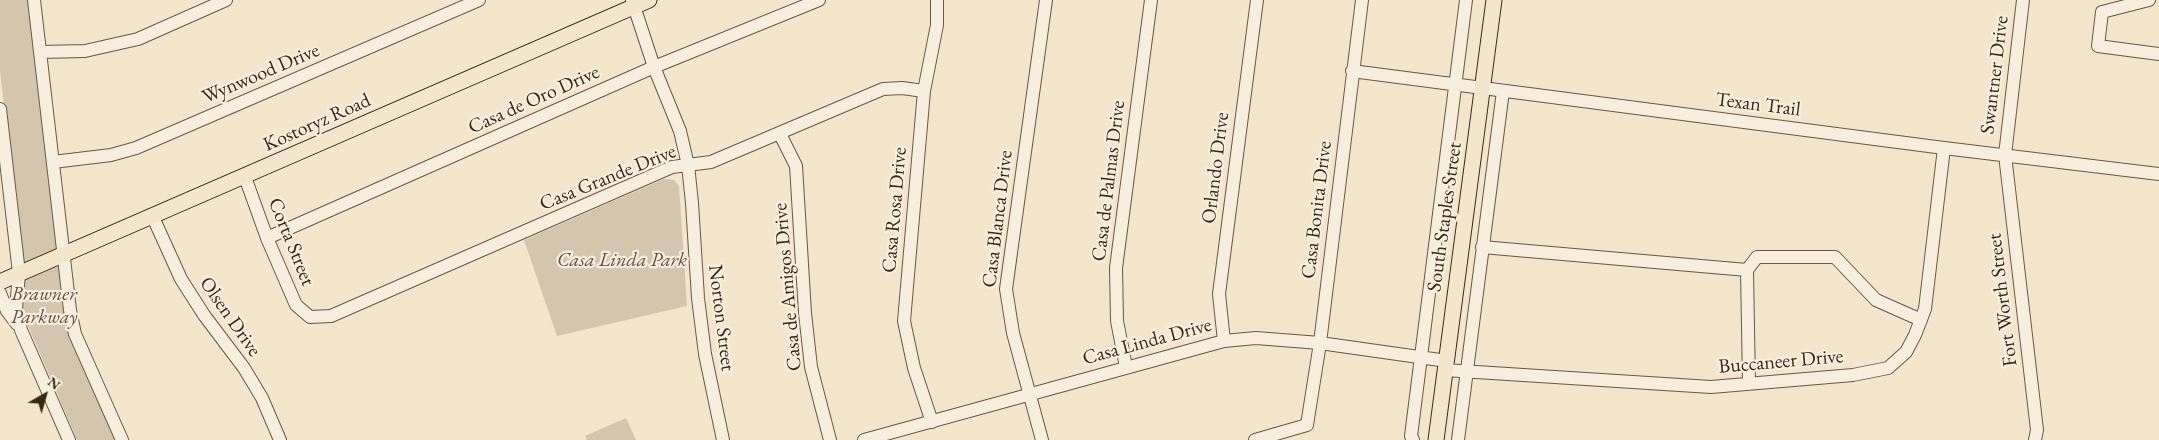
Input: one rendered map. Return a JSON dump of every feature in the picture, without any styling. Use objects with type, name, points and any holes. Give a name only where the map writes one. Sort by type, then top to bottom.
[{"type":"main road","name":"Kostoryz Road","points":[[0,282],[152,214],[244,177],[633,4],[649,0]]},
{"type":"main road","name":"South Staples Street","points":[[1436,440],[1494,0]]},
{"type":"street","points":[[34,0],[70,310],[75,334],[122,440]]},
{"type":"street","points":[[40,52],[85,51],[138,39],[226,0]]},
{"type":"street","name":"Wynwood Drive","points":[[53,162],[111,155],[136,148],[479,0]]},
{"type":"street","name":"Casa de Oro Drive","points":[[266,238],[654,68],[819,0]]},
{"type":"street","name":"Casa Rosa Drive","points":[[932,422],[914,368],[904,321],[924,91],[937,26],[937,0]]},
{"type":"street","name":"Casa Blanca Drive","points":[[1042,440],[1013,333],[1006,289],[1046,0]]},
{"type":"street","name":"Casa de Palmas Drive","points":[[1126,366],[1117,321],[1116,268],[1151,0]]},
{"type":"street","name":"Orlando Drive","points":[[1224,341],[1219,294],[1257,0]]},
{"type":"street","name":"Casa Bonita Drive","points":[[1254,440],[1307,425],[1320,343],[1362,0]]},
{"type":"street","points":[[1413,440],[1411,436],[1466,0]]},
{"type":"street","name":"Swantner Drive","points":[[2005,155],[2024,0]]},
{"type":"street","points":[[2149,0],[2102,12],[2098,46],[2159,54]]},
{"type":"street","name":"Norton Street","points":[[633,4],[654,68],[680,131],[688,165],[698,298],[705,354],[723,440]]},
{"type":"street","name":"Texan Trail","points":[[1352,71],[2159,174]]},
{"type":"street","name":"Casa Grande Drive","points":[[310,317],[331,316],[672,167],[710,162],[883,89],[902,88],[924,91]]},
{"type":"street","points":[[1458,440],[1504,91]]},
{"type":"street","points":[[0,109],[20,273],[16,309],[21,330],[69,440]]},
{"type":"street","name":"Casa de Amigos Drive","points":[[780,134],[796,166],[800,194],[800,253],[804,313],[811,367],[830,440]]},
{"type":"street","name":"Buccaneer Drive","points":[[1446,366],[1466,372],[1711,387],[1853,375],[1888,368],[1906,352],[1925,309],[1944,148]]},
{"type":"street","name":"Fort Worth Street","points":[[2005,155],[2037,430],[2035,440]]},
{"type":"street","name":"Corta Street","points":[[244,177],[266,238],[296,305],[310,317]]},
{"type":"street","name":"Olsen Drive","points":[[152,214],[181,279],[204,315],[244,368],[262,398],[280,440]]},
{"type":"street","points":[[1482,248],[1747,270]]},
{"type":"street","points":[[1749,384],[1747,270],[1757,257],[1834,257],[1876,300],[1921,320]]},
{"type":"street","points":[[0,293],[7,310],[21,330]]},
{"type":"street","name":"Casa Linda Drive","points":[[864,440],[1126,366],[1224,341],[1256,338],[1320,343],[1421,357],[1446,366]]},
{"type":"green space","name":"Brawner Parkway","points":[[0,0],[29,0],[67,320],[117,440],[77,440],[23,314],[22,255],[0,71]]},
{"type":"green space","name":"Casa Linda Park","points":[[664,179],[674,180],[679,186],[687,306],[557,336],[524,240]]},
{"type":"green space","points":[[626,418],[636,440],[587,440],[585,436]]}]
